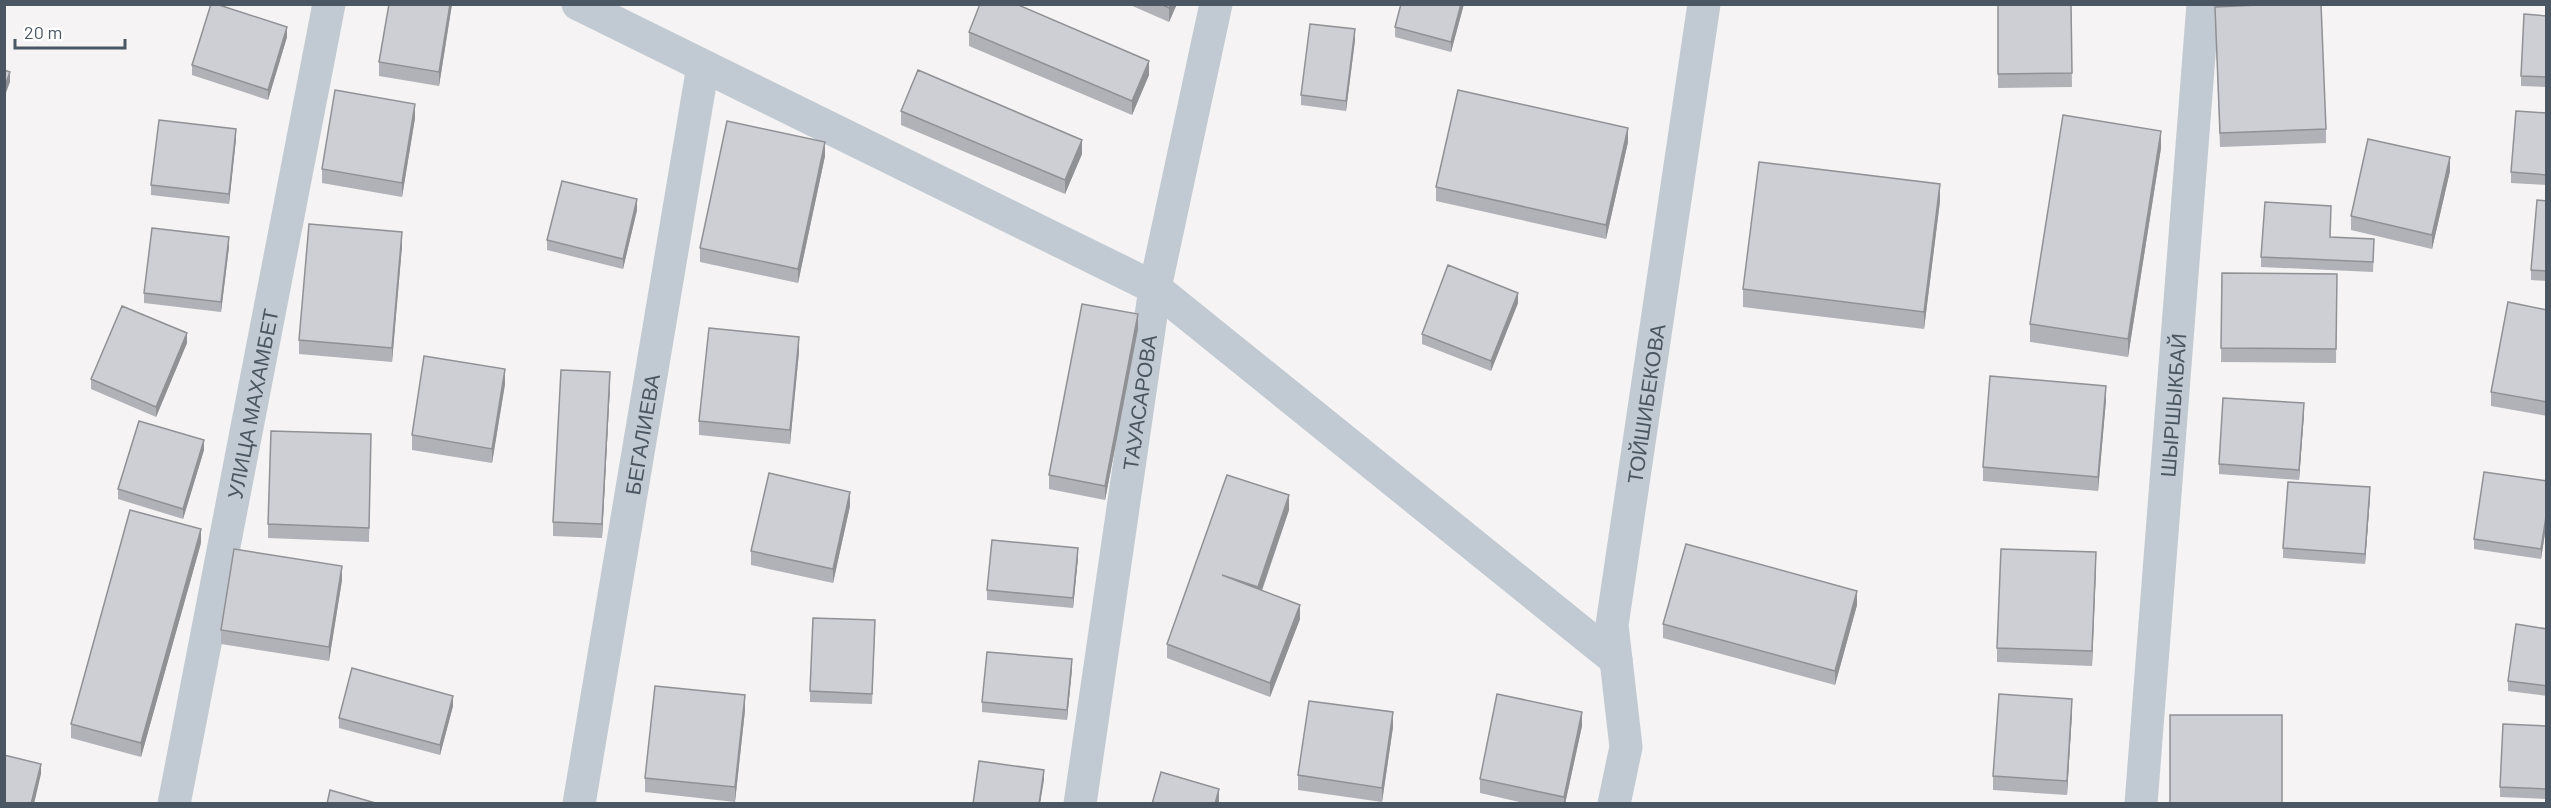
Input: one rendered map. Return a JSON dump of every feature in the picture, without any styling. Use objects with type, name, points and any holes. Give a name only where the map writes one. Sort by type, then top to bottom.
[{"type":"street","name":"УЛИЦА МАХАМБЕТ","points":[[174,804],[329,4]]},
{"type":"street","points":[[578,4],[631,18],[703,66],[1155,288],[1616,660]]},
{"type":"street","name":"ТАУАСАРОВА","points":[[1080,804],[1155,288],[1216,4]]},
{"type":"street","name":"ТОЙШИБЕКОВА","points":[[1614,804],[1626,747],[1612,625],[1704,4]]},
{"type":"street","name":"ШЫРШЫКБАЙ","points":[[2141,804],[2203,4]]},
{"type":"street","name":"БЕГАЛИЕВА","points":[[579,804],[703,66]]},
{"type":"building","points":[[211,4],[287,27],[268,90],[192,65]]},
{"type":"building","points":[[389,4],[450,4],[439,72],[379,62]]},
{"type":"building","points":[[980,4],[1016,4],[1149,61],[1132,101],[969,32]]},
{"type":"building","points":[[1401,4],[1461,4],[1451,42],[1395,27]]},
{"type":"building","points":[[1998,4],[2071,4],[2072,73],[1998,74]]},
{"type":"building","points":[[2321,4],[2326,129],[2220,133],[2215,7]]},
{"type":"building","points":[[2524,14],[2547,16],[2547,77],[2521,76]]},
{"type":"building","points":[[1310,24],[1355,29],[1346,101],[1301,95]]},
{"type":"building","points":[[4,70],[10,72],[4,88]]},
{"type":"building","points":[[918,70],[1082,140],[1065,180],[901,111]]},
{"type":"building","points":[[335,90],[415,104],[402,183],[322,169]]},
{"type":"building","points":[[1458,90],[1628,128],[1606,225],[1436,187]]},
{"type":"building","points":[[2516,111],[2547,113],[2547,175],[2511,172]]},
{"type":"building","points":[[2063,115],[2161,131],[2128,339],[2030,324]]},
{"type":"building","points":[[159,120],[236,129],[229,194],[151,185]]},
{"type":"building","points":[[727,121],[825,142],[798,269],[700,248]]},
{"type":"building","points":[[2368,139],[2450,157],[2432,235],[2351,216]]},
{"type":"building","points":[[1759,162],[1940,184],[1924,312],[1743,289]]},
{"type":"building","points":[[562,181],[637,199],[623,259],[547,240]]},
{"type":"building","points":[[2537,200],[2547,201],[2547,271],[2531,270]]},
{"type":"building","points":[[2265,202],[2331,206],[2330,237],[2374,239],[2373,262],[2261,257]]},
{"type":"building","points":[[309,224],[402,232],[392,348],[299,340]]},
{"type":"building","points":[[152,228],[229,237],[221,302],[144,293]]},
{"type":"building","points":[[1448,265],[1518,293],[1491,361],[1422,334]]},
{"type":"building","points":[[2222,273],[2337,274],[2336,349],[2221,348]]},
{"type":"building","points":[[2508,302],[2547,310],[2547,402],[2491,392]]},
{"type":"building","points":[[1082,304],[1138,314],[1105,486],[1049,475]]},
{"type":"building","points":[[122,306],[187,333],[156,407],[91,379]]},
{"type":"building","points":[[709,328],[799,337],[790,430],[699,421]]},
{"type":"building","points":[[424,356],[505,369],[492,449],[412,435]]},
{"type":"building","points":[[561,370],[610,372],[602,524],[553,522]]},
{"type":"building","points":[[1990,376],[2106,386],[2098,477],[1983,467]]},
{"type":"building","points":[[2223,398],[2304,403],[2299,470],[2219,464]]},
{"type":"building","points":[[139,421],[204,440],[183,509],[118,489]]},
{"type":"building","points":[[271,431],[371,434],[369,528],[268,524]]},
{"type":"building","points":[[2484,472],[2547,481],[2547,510],[2541,549],[2474,539]]},
{"type":"building","points":[[769,473],[850,492],[833,569],[751,551]]},
{"type":"building","points":[[1227,475],[1289,495],[1258,587],[1222,575],[1300,605],[1270,683],[1167,644]]},
{"type":"building","points":[[2288,482],[2370,487],[2365,554],[2283,548]]},
{"type":"building","points":[[130,510],[201,529],[141,743],[71,724]]},
{"type":"building","points":[[992,540],[1078,548],[1073,598],[987,590]]},
{"type":"building","points":[[1686,544],[1857,591],[1835,671],[1663,624]]},
{"type":"building","points":[[234,549],[342,566],[329,647],[221,630]]},
{"type":"building","points":[[2001,549],[2096,552],[2092,651],[1997,648]]},
{"type":"building","points":[[813,618],[875,620],[872,694],[810,691]]},
{"type":"building","points":[[2516,624],[2547,629],[2547,686],[2508,681]]},
{"type":"building","points":[[987,652],[1072,659],[1067,710],[982,702]]},
{"type":"building","points":[[352,668],[453,696],[440,745],[339,718]]},
{"type":"building","points":[[655,686],[745,695],[735,787],[645,778]]},
{"type":"building","points":[[1497,694],[1582,712],[1564,797],[1480,779]]},
{"type":"building","points":[[1999,694],[2072,699],[2067,781],[1993,776]]},
{"type":"building","points":[[1309,701],[1393,712],[1382,788],[1298,775]]},
{"type":"building","points":[[2170,715],[2282,715],[2282,804],[2170,804]]},
{"type":"building","points":[[2503,724],[2547,726],[2547,789],[2500,787]]},
{"type":"building","points":[[4,755],[41,764],[31,804],[4,804]]},
{"type":"building","points":[[979,761],[1044,770],[1039,804],[973,804]]},
{"type":"building","points":[[1161,772],[1219,789],[1215,804],[1152,804]]},
{"type":"building","points":[[330,790],[379,804],[327,804]]}]
